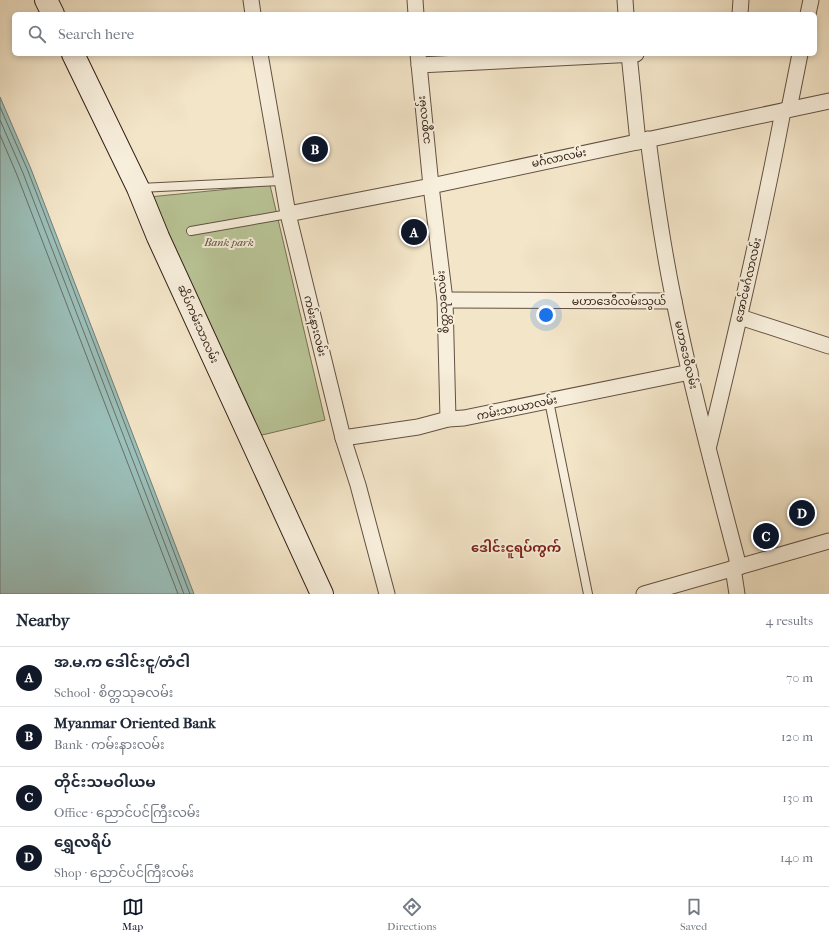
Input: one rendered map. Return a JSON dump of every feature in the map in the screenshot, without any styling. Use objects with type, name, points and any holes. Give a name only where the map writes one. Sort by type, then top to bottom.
[{"type":"street","points":[[46,0],[52,12]]},
{"type":"street","points":[[251,0],[253,12]]},
{"type":"street","points":[[415,0],[416,12]]},
{"type":"street","points":[[625,0],[626,12]]},
{"type":"street","points":[[740,12],[741,0]]},
{"type":"street","points":[[808,12],[811,0]]},
{"type":"street","name":"ဆိပ်ကမ်းသာလမ်း","points":[[74,56],[138,188],[158,237],[322,594]]},
{"type":"street","name":"ကမ်းနားလမ်း","points":[[260,56],[281,181],[288,214],[343,438],[358,485],[387,594]]},
{"type":"street","points":[[419,59],[546,56]]},
{"type":"street","name":"မဟာဒေဝီလမ်း","points":[[631,56],[643,140],[674,301],[736,568],[737,594]]},
{"type":"street","name":"အောင်မင်္ဂလာလမ်း","points":[[708,448],[740,317],[800,56]]},
{"type":"street","name":"သစ္စာလမ်း","points":[[419,59],[431,186]]},
{"type":"street","name":"မင်္ဂလာလမ်း","points":[[288,214],[431,186],[829,101]]},
{"type":"street","name":"စိတ္တသုခလမ်း","points":[[431,186],[445,300],[448,420]]},
{"type":"street","name":"မဟာဒေဝီလမ်းသွယ်","points":[[445,300],[674,301]]},
{"type":"street","points":[[740,317],[829,346]]},
{"type":"street","name":"ကမ်းသာယာလမ်း","points":[[343,438],[418,427],[690,372]]},
{"type":"street","points":[[644,594],[672,590],[736,568],[829,541]]},
{"type":"lane","points":[[138,188],[281,181]]},
{"type":"lane","points":[[191,231],[288,214]]},
{"type":"lane","points":[[549,401],[588,594]]},
{"type":"green space","name":"Bank park","points":[[270,185],[325,420],[258,436],[149,197]]},
{"type":"water","points":[[0,97],[31,169],[194,594],[0,594]]},
{"type":"place","name":"Myanmar Oriented Bank","points":[[315,149]]},
{"type":"place","name":"အ.မ.က ဒေါင်းငူ/တံငါ","points":[[414,232]]},
{"type":"place","name":"ရွှေလရိပ်","points":[[802,513]]},
{"type":"place","name":"တိုင်းသမဝါယမ","points":[[766,536]]},
{"type":"district","name":"ဒေါင်းငူရပ်ကွက်","points":[[516,547]]}]
